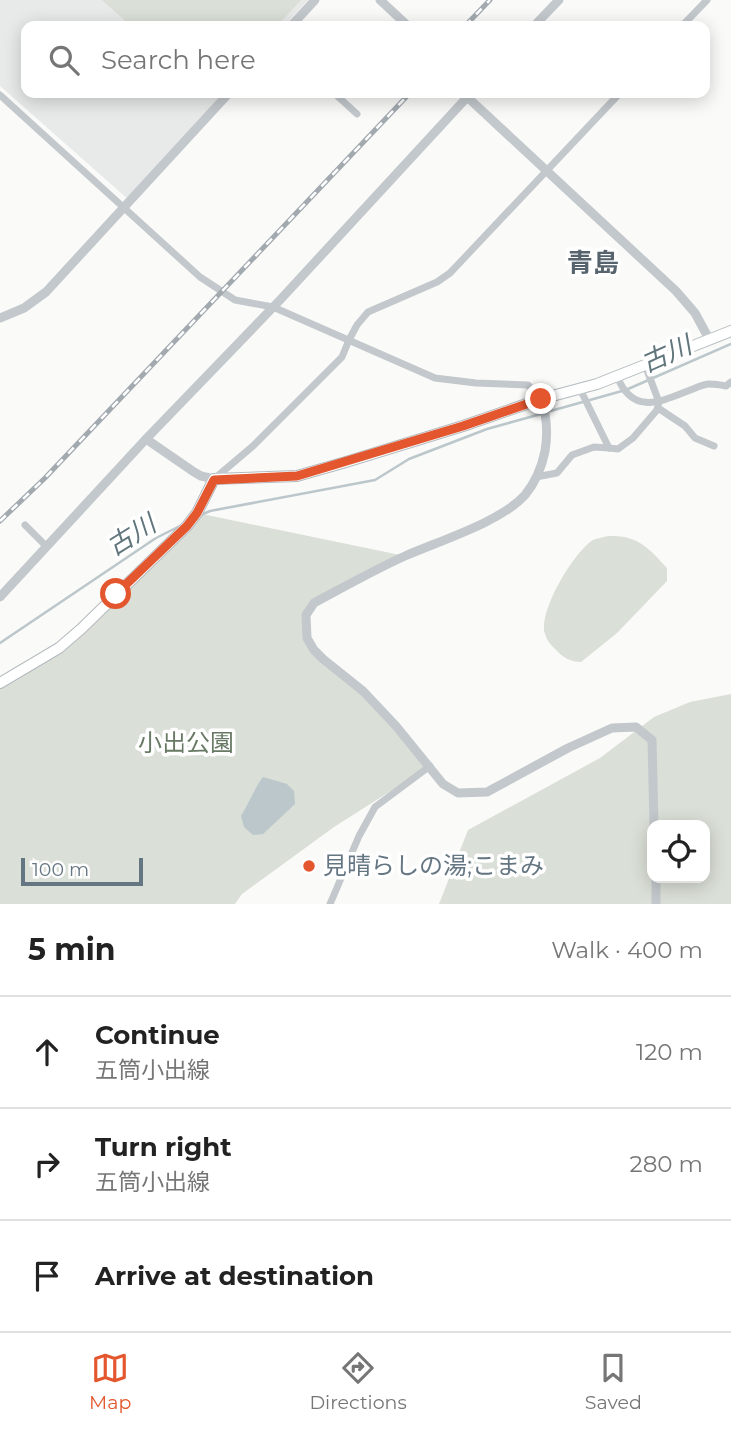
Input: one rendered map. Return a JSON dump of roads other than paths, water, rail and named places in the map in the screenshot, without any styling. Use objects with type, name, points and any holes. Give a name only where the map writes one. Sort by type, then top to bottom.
[{"type":"main road","points":[[0,683],[59,648],[81,629],[187,526],[214,480],[297,476],[597,384],[731,331]]},
{"type":"street","points":[[296,21],[315,0]]},
{"type":"street","points":[[380,0],[403,21]]},
{"type":"street","points":[[539,21],[559,0]]},
{"type":"street","points":[[687,21],[707,0]]},
{"type":"street","points":[[0,95],[200,277],[235,300],[273,307],[435,379],[528,385],[541,399],[547,435],[543,461],[525,494],[508,509],[405,556],[314,603],[306,615],[307,638],[323,659],[363,691],[396,726],[443,784],[458,793],[487,792],[612,727],[636,727],[652,740],[654,820]]},
{"type":"street","points":[[0,318],[24,308],[46,292],[224,98]]},
{"type":"street","points":[[339,98],[357,114]]},
{"type":"street","points":[[0,597],[273,307],[463,98]]},
{"type":"street","points":[[471,98],[677,291],[695,313],[709,339]]},
{"type":"street","points":[[146,439],[194,472],[214,480],[253,446],[342,357],[349,340],[368,312],[437,282],[450,272],[615,98]]},
{"type":"street","points":[[645,365],[659,405],[695,438],[713,446]]},
{"type":"street","points":[[617,376],[622,390],[630,398],[659,405],[708,384],[726,386],[731,382]]},
{"type":"street","points":[[580,389],[609,448]]},
{"type":"street","points":[[536,477],[557,473],[572,456],[594,447],[618,449],[633,438],[659,405]]},
{"type":"street","points":[[25,525],[47,546]]},
{"type":"street","points":[[330,904],[359,836],[375,807],[430,766]]},
{"type":"street","points":[[656,883],[656,904]]},
{"type":"waterway","name":"古川","points":[[628,389],[731,344]]},
{"type":"waterway","name":"古川","points":[[547,412],[622,391]]},
{"type":"waterway","name":"古川","points":[[201,515],[210,511],[375,480],[409,459],[487,429],[541,414]]},
{"type":"waterway","name":"古川","points":[[0,643],[156,538],[180,526]]},
{"type":"railway","points":[[470,21],[490,0]]},
{"type":"railway","points":[[0,521],[45,478],[405,98]]},
{"type":"place","name":"見晴らしの湯;こまみ","points":[[309,866]]},
{"type":"district","name":"青島","points":[[593,263]]},
{"type":"park label","name":"小出公園","points":[[186,743]]}]
